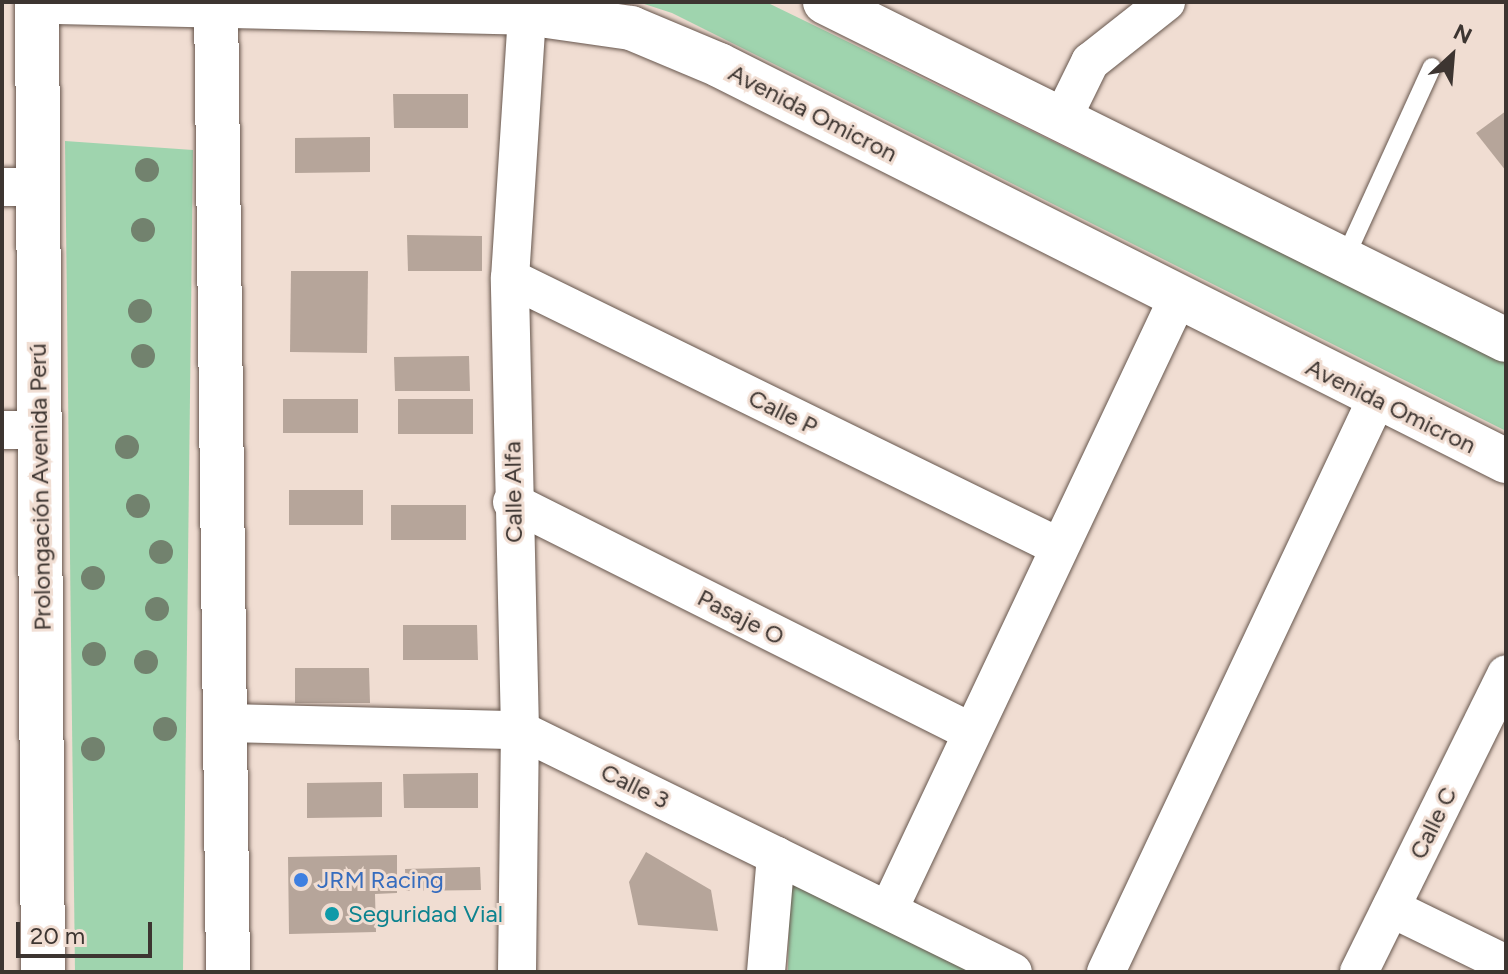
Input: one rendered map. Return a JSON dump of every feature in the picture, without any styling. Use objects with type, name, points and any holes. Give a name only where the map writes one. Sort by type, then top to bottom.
[{"type":"street","name":"Prolongación Avenida Perú","points":[[37,2],[19,187],[21,430],[43,972]]},
{"type":"street","name":"Avenida Omicron","points":[[57,2],[527,13],[631,28],[719,65],[1177,300],[1506,461]]},
{"type":"street","points":[[1062,119],[1090,62],[1166,2]]},
{"type":"street","points":[[216,5],[228,972]]},
{"type":"street","points":[[842,5],[1062,119],[1506,340]]},
{"type":"street","name":"Calle Alfa","points":[[517,972],[520,730],[512,502],[510,278],[527,13]]},
{"type":"street","name":"Calle P","points":[[510,278],[1057,546]]},
{"type":"street","points":[[889,909],[1057,546],[1177,300]]},
{"type":"street","points":[[1106,972],[1376,400]]},
{"type":"street","name":"Pasaje O","points":[[512,502],[971,732]]},
{"type":"street","name":"Calle C","points":[[1359,972],[1391,908],[1493,733],[1506,674]]},
{"type":"street","name":"Calle 3","points":[[226,723],[520,730],[1013,972]]},
{"type":"street","points":[[766,972],[776,855]]},
{"type":"street","points":[[1391,908],[1506,964]]},
{"type":"lane","points":[[1344,260],[1432,67]]},
{"type":"green space","points":[[638,2],[766,2],[1506,362],[1506,431],[672,13]]},
{"type":"green space","points":[[65,141],[193,150],[183,972],[75,972]]},
{"type":"green space","points":[[790,872],[995,972],[788,972]]},
{"type":"building","points":[[393,94],[468,94],[468,128],[394,128]]},
{"type":"building","points":[[1506,111],[1506,171],[1476,133]]},
{"type":"building","points":[[370,137],[370,172],[295,173],[295,138]]},
{"type":"building","points":[[407,235],[482,236],[482,271],[408,271]]},
{"type":"building","points":[[291,271],[368,271],[367,353],[290,352]]},
{"type":"building","points":[[469,356],[470,391],[395,391],[394,357]]},
{"type":"building","points":[[283,399],[358,399],[358,433],[283,433]]},
{"type":"building","points":[[398,399],[473,399],[473,434],[398,434]]},
{"type":"building","points":[[289,490],[363,490],[363,525],[289,525]]},
{"type":"building","points":[[391,505],[466,505],[466,540],[391,540]]},
{"type":"building","points":[[403,625],[477,625],[478,660],[403,660]]},
{"type":"building","points":[[295,668],[369,668],[370,703],[295,703]]},
{"type":"building","points":[[478,773],[478,808],[404,808],[403,774]]},
{"type":"building","points":[[382,782],[382,817],[307,818],[307,783]]},
{"type":"building","points":[[646,852],[711,890],[718,931],[638,925],[629,882]]},
{"type":"building","points":[[397,855],[397,893],[375,894],[376,932],[289,934],[288,857]]},
{"type":"building","points":[[480,867],[481,890],[406,891],[405,869]]},
{"type":"place","name":"JRM Racing","points":[[301,880]]},
{"type":"place","name":"Seguridad Vial","points":[[332,914]]}]
